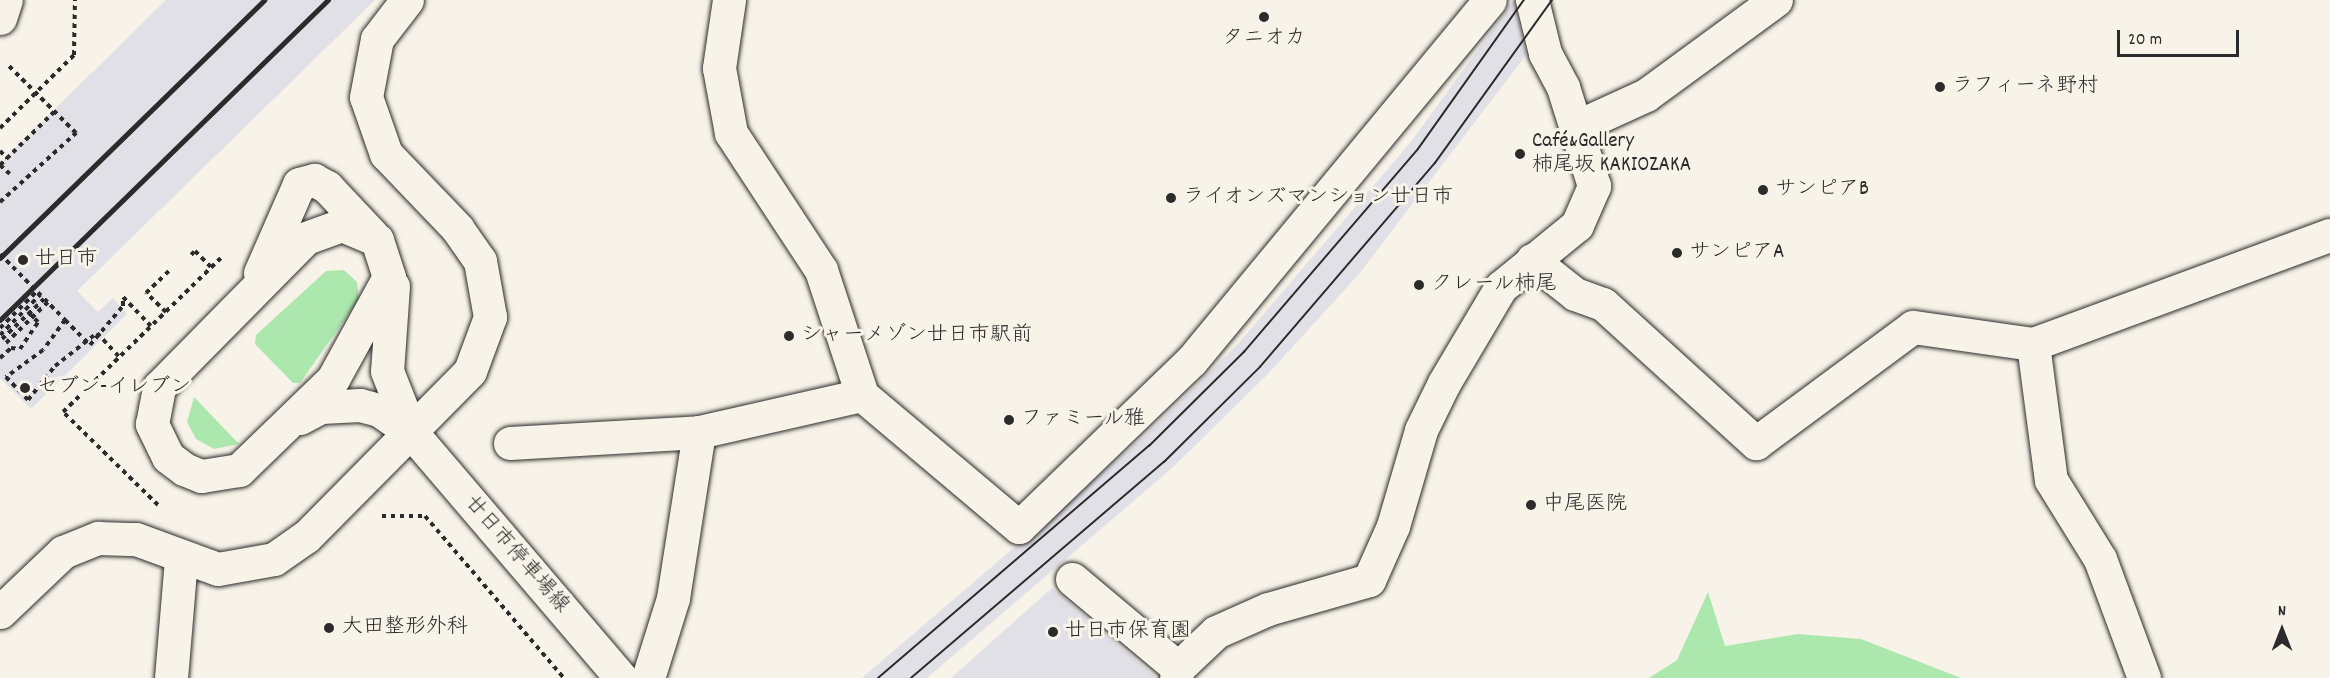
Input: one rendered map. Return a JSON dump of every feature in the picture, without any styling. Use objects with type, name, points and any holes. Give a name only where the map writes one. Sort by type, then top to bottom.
[{"type":"street","points":[[0,18],[6,0]]},
{"type":"street","points":[[0,612],[48,564],[80,543],[128,538],[218,569],[274,559],[306,537],[470,371],[487,336],[490,298],[471,244],[386,154],[370,117],[370,58],[387,21],[407,0]]},
{"type":"street","points":[[729,0],[719,68],[731,133],[821,270],[862,395],[1019,527],[1192,360],[1490,0]]},
{"type":"street","points":[[1072,579],[1177,673],[1216,632],[1268,609],[1369,580],[1394,526],[1421,430],[1444,383],[1501,287],[1577,225],[1594,186],[1563,87],[1545,53],[1532,0]]},
{"type":"street","points":[[1576,127],[1647,95],[1776,0]]},
{"type":"street","points":[[237,307],[264,266],[290,196],[307,182],[327,187],[377,240],[392,271],[387,371],[411,432]]},
{"type":"street","points":[[287,428],[333,379],[382,295],[389,277],[377,240],[342,225],[306,238],[231,287],[190,328],[152,405],[152,424],[168,458],[183,469],[201,476],[239,470],[303,415],[342,403],[379,410],[411,432]]},
{"type":"street","points":[[1532,260],[1575,294],[1603,304],[1756,442],[1913,327],[2033,344],[2330,235]]},
{"type":"street","points":[[168,375],[306,238]]},
{"type":"street","points":[[2033,344],[2051,480],[2100,559],[2144,678]]},
{"type":"street","points":[[510,443],[699,432],[862,395]]},
{"type":"street","name":"廿日市停車場線","points":[[411,432],[621,678]]},
{"type":"street","points":[[648,678],[673,598],[699,432]]},
{"type":"street","points":[[171,678],[181,558]]},
{"type":"path","points":[[0,128],[74,55],[75,0]]},
{"type":"path","points":[[0,204],[76,133],[6,63]]},
{"type":"path","points":[[10,174],[0,165],[54,112]]},
{"type":"path","points":[[0,151],[7,158]]},
{"type":"path","points":[[191,255],[195,251],[212,268]]},
{"type":"path","points":[[0,254],[18,276],[90,345],[123,306],[119,302],[121,296],[151,326]]},
{"type":"path","points":[[86,435],[63,412],[223,256]]},
{"type":"path","points":[[165,312],[146,293],[170,270]]},
{"type":"path","points":[[204,275],[210,282]]},
{"type":"path","points":[[185,293],[191,301]]},
{"type":"path","points":[[27,311],[38,322],[33,333],[16,352],[1,337],[27,311],[42,297]]},
{"type":"path","points":[[6,343],[33,317],[42,297]]},
{"type":"path","points":[[0,328],[42,297]]},
{"type":"path","points":[[65,320],[40,352],[6,377],[28,400],[55,366],[97,333],[119,357]]},
{"type":"path","points":[[0,358],[11,348]]},
{"type":"path","points":[[111,365],[116,370]]},
{"type":"path","points":[[382,516],[425,516],[564,678]]},
{"type":"shaded area","points":[[166,0],[375,0],[77,291],[98,312],[113,298],[127,314],[31,409],[0,378],[0,163]]},
{"type":"shaded area","points":[[1514,0],[1526,55],[1359,274],[1268,374],[1171,469],[927,678],[862,678],[1142,438],[1237,345],[1410,143]]},
{"type":"shaded area","name":"廿日市保育園","points":[[1052,588],[1155,676],[1154,678],[951,678]]},
{"type":"green space","points":[[344,270],[357,282],[359,299],[300,383],[293,383],[255,344],[256,335],[326,271]]},
{"type":"green space","points":[[194,397],[239,444],[214,449],[196,439],[187,422]]},
{"type":"green space","points":[[1708,592],[1725,646],[1798,634],[1861,639],[1961,678],[1649,678],[1677,660]]},
{"type":"tram line","points":[[878,678],[1149,446],[1244,352],[1418,149],[1524,0]]},
{"type":"tram line","points":[[911,678],[1164,462],[1260,367],[1435,163],[1552,0]]},
{"type":"railway","points":[[0,258],[264,0]]},
{"type":"railway","points":[[0,320],[328,0]]},
{"type":"place","name":"タニオカ","points":[[1264,17]]},
{"type":"place","name":"ラフィーネ野村","points":[[1940,87]]},
{"type":"place","name":"Café&Gallery 柿尾坂 KAKIOZAKA","points":[[1520,154]]},
{"type":"place","name":"サンピアB","points":[[1763,190]]},
{"type":"place","name":"ライオンズマンション廿日市","points":[[1171,198]]},
{"type":"place","name":"サンピアA","points":[[1677,253]]},
{"type":"place","name":"廿日市","points":[[23,260]]},
{"type":"place","name":"クレール柿尾","points":[[1419,285]]},
{"type":"place","name":"シャーメゾン廿日市駅前","points":[[789,336]]},
{"type":"place","name":"セブン-イレブン","points":[[25,388]]},
{"type":"place","name":"ファミール雅","points":[[1009,420]]},
{"type":"place","name":"中尾医院","points":[[1531,505]]},
{"type":"place","name":"大田整形外科","points":[[329,628]]},
{"type":"place","name":"廿日市保育園","points":[[1053,632]]}]
